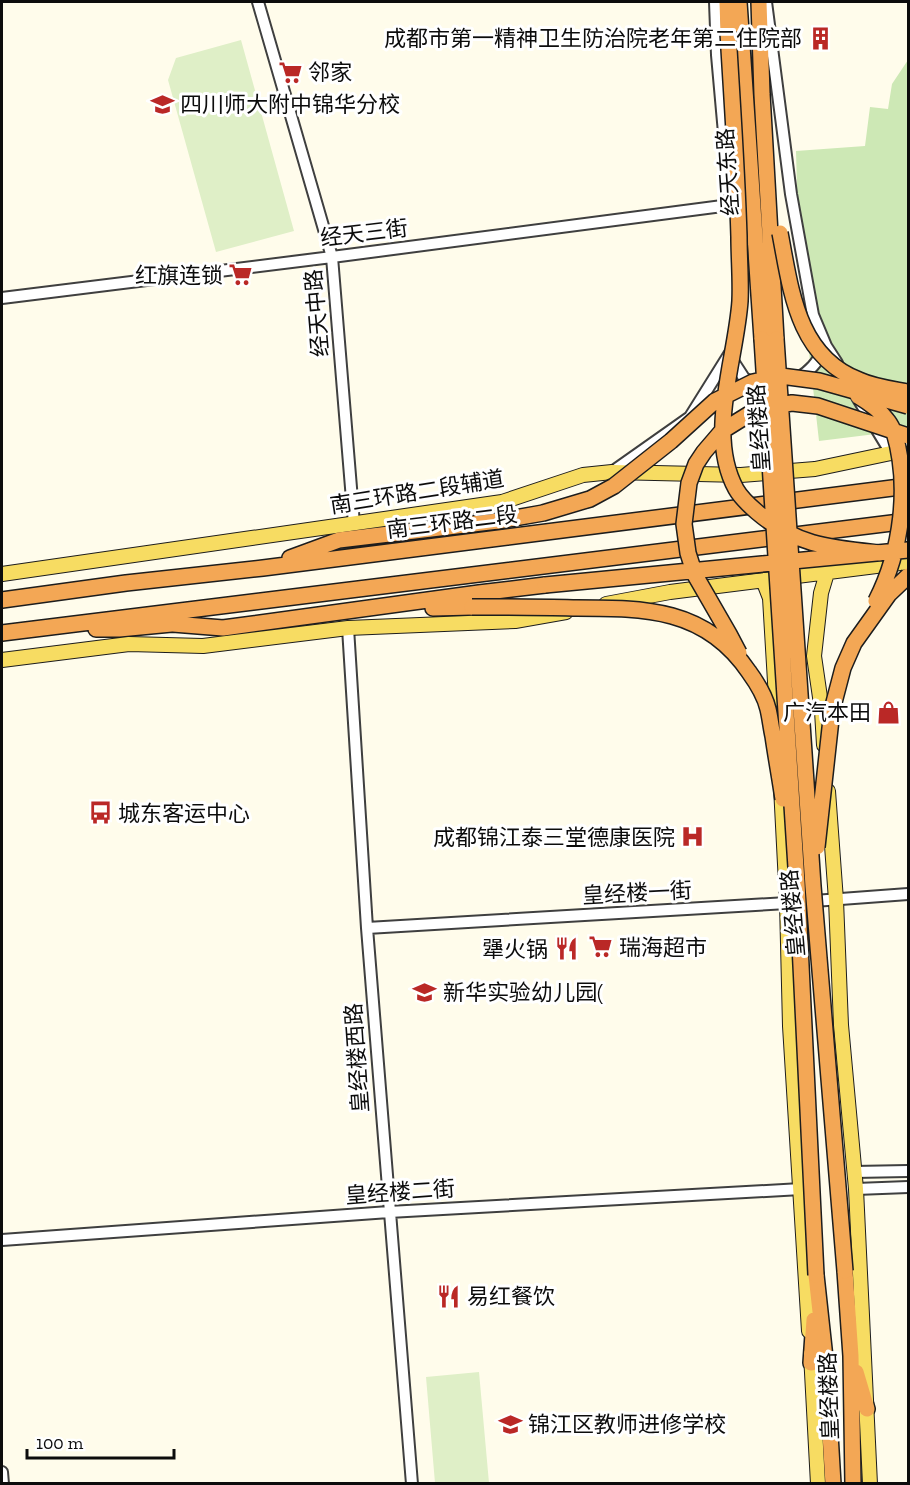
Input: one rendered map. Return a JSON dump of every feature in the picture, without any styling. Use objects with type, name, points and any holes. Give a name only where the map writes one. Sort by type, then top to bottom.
[{"type":"highway","points":[[727,2],[738,206],[740,301],[723,431],[729,474],[738,492],[750,506],[768,522],[789,534],[808,542],[836,549],[880,553]]},
{"type":"highway","name":"经天东路","points":[[739,2],[769,339]]},
{"type":"highway","name":"经天东路","points":[[759,2],[769,339]]},
{"type":"highway","points":[[762,94],[780,233],[792,291],[804,330],[816,349],[838,369],[859,381],[909,392]]},
{"type":"highway","name":"皇经楼路","points":[[769,339],[805,884],[845,1272],[850,1356],[853,1484]]},
{"type":"highway","points":[[263,568],[339,540],[498,521],[543,513],[590,499],[614,486],[671,441],[715,400],[753,382],[782,376],[819,381],[909,406]]},
{"type":"highway","points":[[805,884],[832,710],[843,668],[885,584],[902,535],[908,502],[902,447],[887,419],[868,402],[846,388]]},
{"type":"highway","points":[[805,884],[768,707],[695,574],[688,553],[684,524],[689,483],[696,464],[722,431],[759,408],[792,403],[818,406],[909,436]]},
{"type":"highway","name":"南三环路二段","points":[[2,600],[909,486]]},
{"type":"highway","points":[[2,633],[909,521]]},
{"type":"highway","points":[[173,624],[223,628],[557,584],[909,550]]},
{"type":"highway","points":[[854,643],[889,594],[909,576]]},
{"type":"highway","points":[[36,628],[119,629],[173,624],[260,613],[302,596]]},
{"type":"highway","points":[[367,609],[472,607],[651,610],[674,616],[707,631],[722,642],[744,665]]},
{"type":"highway","name":"皇经楼路","points":[[805,884],[816,1275],[826,1367],[833,1484]]},
{"type":"highway","points":[[811,1363],[816,1275]]},
{"type":"highway","points":[[850,1356],[867,1409]]},
{"type":"main road","name":"南三环路二段辅道","points":[[2,574],[502,502],[583,475],[612,472],[741,475],[815,469],[891,453],[909,454]]},
{"type":"main road","points":[[2,660],[129,644],[203,646],[348,628],[514,621],[670,592],[909,562]]},
{"type":"main road","points":[[827,573],[821,593],[814,656],[822,711],[836,900],[841,1025],[856,1189],[870,1484]]},
{"type":"main road","points":[[764,580],[770,598],[787,903],[790,1026],[818,1484]]},
{"type":"main road","points":[[790,1026],[796,1005],[808,992],[823,992],[834,1002],[841,1025]]},
{"type":"street","name":"经天中路","points":[[258,2],[332,257],[354,524]]},
{"type":"street","points":[[612,472],[690,417],[729,355],[741,324],[717,55],[715,2]]},
{"type":"street","points":[[766,2],[792,194],[813,315],[826,346],[891,453]]},
{"type":"street","name":"经天三街","points":[[2,298],[730,205]]},
{"type":"street","points":[[729,355],[744,378],[761,387],[789,384],[808,373],[818,362],[826,346]]},
{"type":"street","name":"皇经楼西路","points":[[348,628],[367,928],[412,1484]]},
{"type":"street","name":"皇经楼一街","points":[[367,928],[909,894]]},
{"type":"street","points":[[854,1172],[909,1171]]},
{"type":"street","points":[[856,1189],[909,1187]]},
{"type":"street","name":"皇经楼二街","points":[[2,1240],[389,1212],[801,1189]]},
{"type":"street","points":[[2,1472],[3,1484]]},
{"type":"green space","points":[[241,40],[294,231],[216,252],[168,80],[176,58]]},
{"type":"green space","points":[[908,60],[908,430],[819,441],[799,263],[796,151],[865,146],[870,107],[888,109],[892,84]]},
{"type":"green space","points":[[479,1372],[489,1483],[435,1483],[426,1377]]},
{"type":"place","name":"成都市第一精神卫生防治院老年第二住院部","points":[[820,38]]},
{"type":"place","name":"邻家","points":[[290,72]]},
{"type":"place","name":"四川师大附中锦华分校","points":[[162,104]]},
{"type":"place","name":"红旗连锁","points":[[241,275]]},
{"type":"place","name":"广汽本田","points":[[889,712]]},
{"type":"place","name":"城东客运中心","points":[[100,813]]},
{"type":"place","name":"成都锦江泰三堂德康医院","points":[[693,837]]},
{"type":"place","name":"瑞海超市","points":[[601,947]]},
{"type":"place","name":"犟火锅","points":[[566,949]]},
{"type":"place","name":"新华实验幼儿园(","points":[[425,992]]},
{"type":"place","name":"易红餐饮","points":[[449,1296]]},
{"type":"place","name":"锦江区教师进修学校","points":[[510,1424]]}]
